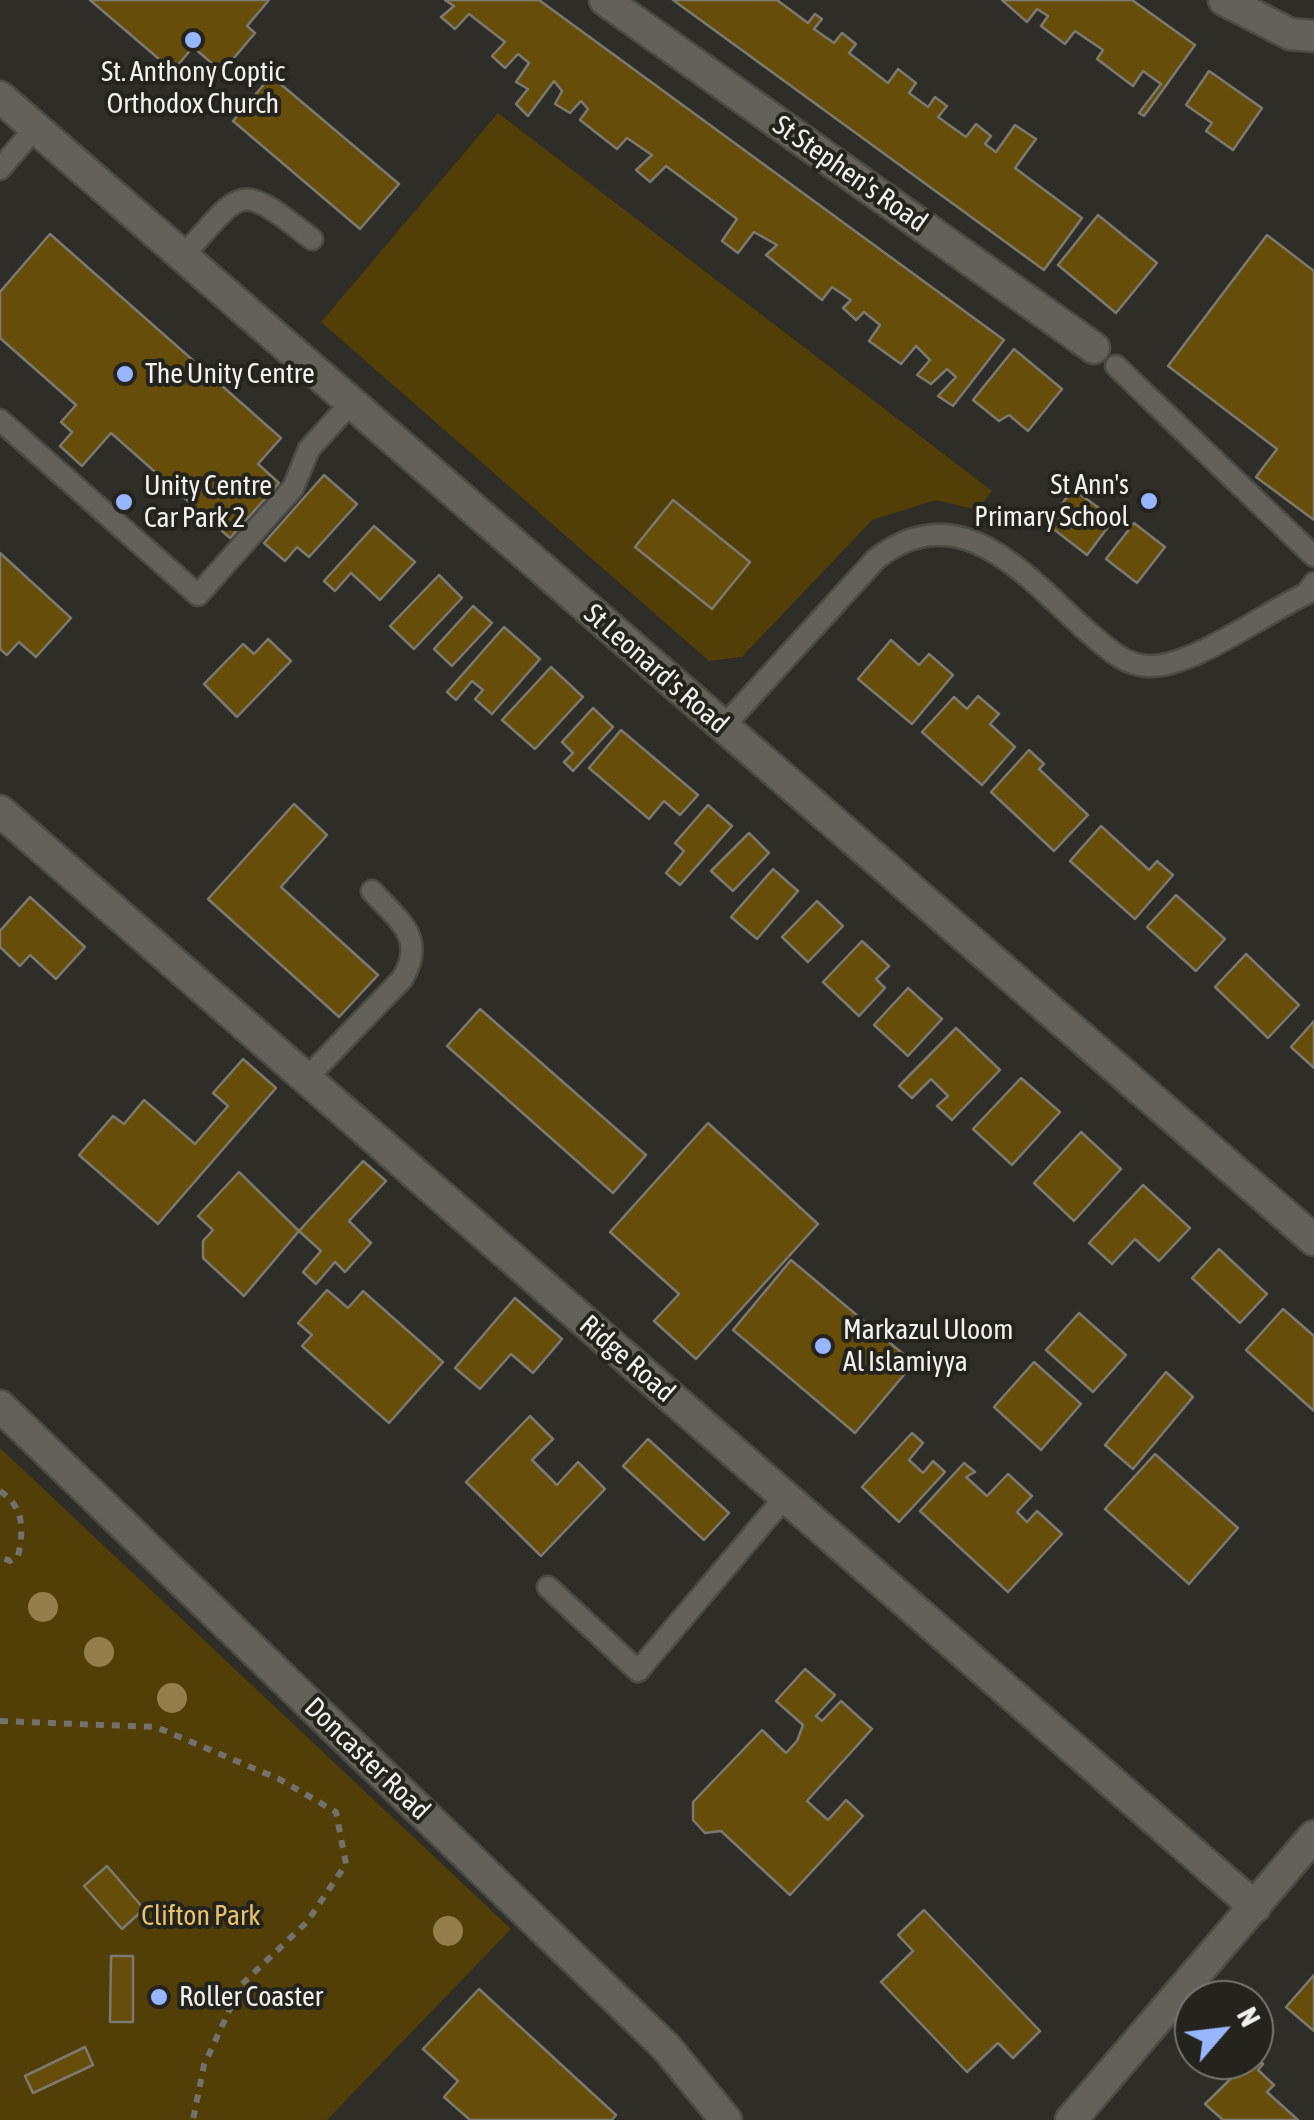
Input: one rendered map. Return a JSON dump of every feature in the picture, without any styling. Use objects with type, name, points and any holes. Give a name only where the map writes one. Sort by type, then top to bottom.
[{"type":"street","name":"St Stephen's Road","points":[[604,0],[1105,357]]},
{"type":"street","points":[[1224,0],[1290,34],[1314,36]]},
{"type":"street","name":"St Leonard's Road","points":[[0,97],[1314,1240]]},
{"type":"street","name":"Ridge Road","points":[[0,811],[1255,1907]]},
{"type":"street","name":"Doncaster Road","points":[[0,1406],[666,2048],[726,2120]]},
{"type":"street","points":[[1071,2120],[1314,1836]]},
{"type":"lane","points":[[0,169],[35,128]]},
{"type":"lane","points":[[182,257],[229,206],[244,198],[259,198],[312,240]]},
{"type":"lane","points":[[1105,357],[1314,556]]},
{"type":"lane","points":[[0,420],[198,595],[293,488],[309,449],[351,404]]},
{"type":"lane","points":[[723,727],[876,558],[898,542],[922,534],[945,533],[998,553],[1113,654],[1149,666],[1195,652],[1306,594],[1314,583]]},
{"type":"lane","points":[[306,1079],[402,979],[413,962],[414,944],[404,926],[372,891]]},
{"type":"lane","points":[[548,1587],[638,1671],[784,1497]]},
{"type":"path","points":[[0,1491],[21,1514],[22,1536],[18,1556],[10,1561],[0,1557]]},
{"type":"path","points":[[0,1721],[156,1727],[278,1779],[336,1812],[346,1864],[307,1922],[241,1985],[204,2065],[194,2120]]},
{"type":"green space","points":[[498,113],[992,491],[977,510],[936,500],[872,520],[742,657],[709,661],[321,322]]},
{"type":"green space","name":"Clifton Park","points":[[0,1448],[511,1929],[327,2120],[0,2120]]},
{"type":"building","name":"St. Anthony Coptic Orthodox Church","points":[[90,0],[269,0],[247,26],[255,33],[222,72],[193,47],[173,71]]},
{"type":"building","points":[[445,0],[539,0],[1004,340],[953,406],[938,396],[956,377],[947,369],[931,384],[917,375],[930,360],[916,346],[901,364],[869,341],[880,325],[864,312],[856,320],[843,308],[851,300],[832,287],[822,300],[766,255],[777,245],[754,232],[738,253],[722,241],[737,219],[666,166],[650,182],[636,170],[652,155],[627,138],[617,149],[580,120],[588,109],[581,101],[570,113],[555,104],[562,91],[554,81],[528,116],[516,104],[528,89],[516,82],[529,63],[518,54],[505,68],[492,56],[505,42],[469,14],[455,29],[441,17],[454,6]]},
{"type":"building","points":[[673,0],[777,0],[808,23],[815,14],[822,19],[814,29],[834,43],[842,33],[856,44],[849,53],[888,83],[898,69],[916,83],[909,93],[928,107],[935,97],[947,106],[938,117],[966,137],[976,124],[991,136],[985,144],[996,152],[1015,125],[1036,139],[1015,168],[1082,218],[1044,270]]},
{"type":"building","points":[[1002,0],[1132,0],[1195,45],[1144,116],[1139,113],[1161,84],[1143,71],[1133,86],[1097,59],[1103,50],[1075,31],[1065,44],[1041,26],[1048,16],[1037,9],[1027,22]]},
{"type":"building","points":[[1209,71],[1262,108],[1233,150],[1206,131],[1212,123],[1186,105]]},
{"type":"building","points":[[271,76],[399,184],[360,229],[233,121]]},
{"type":"building","points":[[1098,215],[1157,263],[1116,313],[1058,265]]},
{"type":"building","name":"The Unity Centre","points":[[50,234],[281,438],[258,464],[279,483],[230,538],[111,433],[82,466],[60,446],[72,432],[61,422],[76,405],[0,338],[0,292]]},
{"type":"building","points":[[1267,235],[1314,271],[1314,520],[1256,477],[1277,449],[1168,366]]},
{"type":"building","points":[[1014,349],[1062,389],[1028,431],[1009,415],[999,421],[973,400]]},
{"type":"building","points":[[324,475],[357,504],[309,557],[297,547],[285,561],[264,543]]},
{"type":"building","points":[[1073,489],[1114,519],[1087,555],[1047,524]]},
{"type":"building","points":[[673,500],[750,562],[712,609],[635,547]]},
{"type":"building","points":[[1134,523],[1165,547],[1137,583],[1106,559]]},
{"type":"building","points":[[374,526],[415,562],[380,600],[351,573],[335,591],[324,581]]},
{"type":"building","points":[[0,553],[71,618],[36,657],[19,642],[7,655],[0,649]]},
{"type":"building","points":[[439,575],[462,598],[414,649],[390,626]]},
{"type":"building","points":[[473,606],[492,623],[452,666],[434,649]]},
{"type":"building","points":[[504,627],[540,659],[492,714],[475,699],[483,690],[472,681],[456,700],[447,692]]},
{"type":"building","points":[[268,639],[291,661],[237,717],[204,684],[243,644],[254,654]]},
{"type":"building","points":[[891,640],[919,665],[929,654],[953,675],[912,724],[858,679]]},
{"type":"building","points":[[551,667],[583,697],[535,749],[502,720]]},
{"type":"building","points":[[978,696],[999,714],[990,724],[1015,747],[982,785],[922,732],[954,697],[967,709]]},
{"type":"building","points":[[593,708],[613,727],[573,771],[564,762],[573,753],[562,742]]},
{"type":"building","points":[[621,730],[698,795],[680,815],[664,801],[649,819],[589,768]]},
{"type":"building","points":[[1029,750],[1044,764],[1039,769],[1088,815],[1054,851],[991,792]]},
{"type":"building","points":[[294,804],[327,835],[281,887],[378,975],[339,1017],[208,899]]},
{"type":"building","points":[[708,805],[732,826],[680,885],[666,873],[684,851],[675,843]]},
{"type":"building","points":[[1101,826],[1149,870],[1157,861],[1173,875],[1135,919],[1070,861]]},
{"type":"building","points":[[749,833],[769,853],[733,891],[711,871]]},
{"type":"building","points":[[773,869],[798,891],[757,939],[731,917]]},
{"type":"building","points":[[1176,895],[1225,939],[1196,971],[1147,927]]},
{"type":"building","points":[[30,897],[85,947],[56,979],[30,955],[20,966],[0,947],[0,931]]},
{"type":"building","points":[[817,901],[843,926],[808,962],[782,937]]},
{"type":"building","points":[[862,941],[889,966],[876,979],[885,988],[859,1016],[823,982]]},
{"type":"building","points":[[1246,954],[1299,1005],[1268,1038],[1215,987]]},
{"type":"building","points":[[908,988],[942,1019],[908,1056],[874,1025]]},
{"type":"building","points":[[480,1009],[646,1155],[613,1193],[447,1046]]},
{"type":"building","points":[[1314,1021],[1314,1068],[1291,1047]]},
{"type":"building","points":[[956,1028],[1000,1070],[952,1120],[937,1106],[948,1096],[931,1079],[912,1098],[899,1086]]},
{"type":"building","points":[[243,1059],[276,1088],[158,1224],[79,1155],[113,1116],[124,1124],[144,1100],[195,1144],[228,1106],[213,1093]]},
{"type":"building","points":[[1021,1078],[1060,1112],[1012,1165],[973,1129]]},
{"type":"building","points":[[708,1123],[818,1224],[696,1359],[654,1321],[679,1294],[610,1232]]},
{"type":"building","points":[[1081,1132],[1121,1169],[1074,1221],[1034,1183]]},
{"type":"building","points":[[363,1161],[386,1181],[349,1221],[371,1243],[345,1272],[335,1262],[316,1284],[303,1272],[321,1251],[299,1231]]},
{"type":"building","points":[[239,1172],[299,1231],[244,1296],[203,1258],[203,1241],[213,1230],[198,1216]]},
{"type":"building","points":[[1143,1185],[1190,1228],[1159,1261],[1135,1239],[1112,1264],[1089,1243]]},
{"type":"building","points":[[1219,1249],[1267,1294],[1240,1323],[1192,1278]]},
{"type":"building","name":"Markazul Uloom Al Islamiyya","points":[[791,1260],[914,1363],[855,1433],[733,1330]]},
{"type":"building","points":[[327,1290],[348,1308],[363,1291],[443,1362],[389,1423],[302,1346],[312,1335],[298,1323]]},
{"type":"building","points":[[515,1298],[562,1339],[533,1373],[511,1354],[480,1389],[455,1368]]},
{"type":"building","points":[[1283,1309],[1314,1336],[1314,1411],[1246,1350]]},
{"type":"building","points":[[1079,1313],[1126,1355],[1093,1392],[1046,1350]]},
{"type":"building","points":[[1034,1362],[1081,1404],[1041,1450],[994,1407]]},
{"type":"building","points":[[1166,1372],[1193,1397],[1133,1469],[1105,1445]]},
{"type":"building","points":[[530,1416],[553,1439],[532,1460],[557,1485],[578,1462],[605,1489],[541,1556],[466,1482]]},
{"type":"building","points":[[912,1433],[923,1443],[909,1460],[923,1473],[933,1461],[945,1472],[899,1522],[862,1487]]},
{"type":"building","points":[[648,1439],[729,1513],[704,1540],[623,1466]]},
{"type":"building","points":[[1155,1454],[1238,1528],[1189,1584],[1105,1509]]},
{"type":"building","points":[[964,1463],[975,1472],[966,1477],[987,1496],[1008,1474],[1032,1496],[1017,1512],[1027,1522],[1037,1511],[1062,1534],[1008,1592],[920,1511]]},
{"type":"building","points":[[805,1669],[835,1695],[816,1716],[822,1721],[841,1701],[872,1729],[807,1801],[828,1820],[846,1800],[863,1816],[790,1895],[721,1831],[705,1833],[693,1820],[693,1802],[762,1730],[786,1753],[797,1741],[803,1725],[776,1701]]},
{"type":"building","points":[[107,1866],[144,1909],[122,1929],[84,1886]]},
{"type":"building","points":[[924,1910],[1040,2031],[1013,2058],[998,2043],[967,2072],[881,1982],[913,1951],[898,1935]]},
{"type":"building","points":[[111,1956],[133,1956],[133,2022],[110,2022]]},
{"type":"building","points":[[1314,1975],[1314,2031],[1286,2007]]},
{"type":"building","points":[[479,1989],[616,2115],[612,2120],[470,2120],[444,2097],[458,2081],[423,2049]]},
{"type":"building","points":[[85,2047],[93,2065],[33,2093],[25,2076]]},
{"type":"building","points":[[1230,2080],[1269,2080],[1274,2085],[1267,2092],[1298,2120],[1223,2120],[1205,2104]]},
{"type":"place","name":"St. Anthony Coptic Orthodox Church","points":[[193,40]]},
{"type":"place","name":"The Unity Centre","points":[[125,374]]},
{"type":"place","name":"St Ann's Primary School","points":[[1149,501]]},
{"type":"place","name":"Unity Centre Car Park 2","points":[[124,502]]},
{"type":"place","name":"Markazul Uloom Al Islamiyya","points":[[823,1346]]},
{"type":"place","name":"Roller Coaster","points":[[159,1997]]}]
